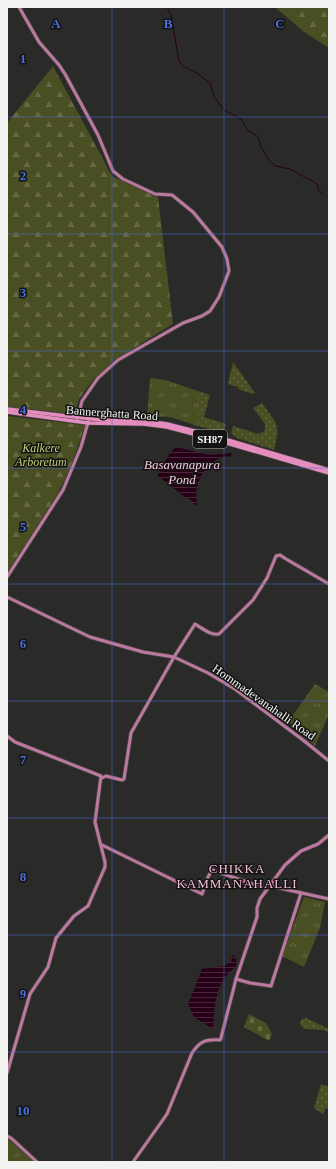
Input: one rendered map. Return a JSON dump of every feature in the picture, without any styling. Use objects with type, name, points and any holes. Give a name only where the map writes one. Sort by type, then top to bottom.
[{"type":"main road","name":"Bannerghatta Road","points":[[7,410],[89,421],[168,426],[214,436],[329,470]]},
{"type":"main road","name":"Bannerghatta Road","points":[[168,426],[329,473]]},
{"type":"street","points":[[19,7],[39,42],[65,74],[98,135],[113,172],[123,179],[155,194],[172,195],[178,199],[193,212],[222,247],[229,264],[229,272],[225,284],[217,302],[210,311],[202,316],[183,323],[118,360],[98,378],[82,401],[78,419]]},
{"type":"street","points":[[7,577],[63,490],[81,446],[89,421]]},
{"type":"street","points":[[102,778],[106,776],[122,780],[125,778],[131,734],[174,657],[195,624],[216,635],[250,603],[264,583],[276,556],[280,555],[329,584]]},
{"type":"street","name":"Hommadevanahalli Road","points":[[7,597],[90,637],[143,652],[174,657],[208,673],[235,689],[329,761]]},
{"type":"street","points":[[7,736],[15,742],[98,774],[102,778]]},
{"type":"street","points":[[7,1072],[30,994],[48,966],[56,938],[74,916],[88,906],[102,876],[106,863],[95,820],[102,778]]},
{"type":"street","points":[[133,1162],[167,1114],[196,1046],[208,1039],[220,1040],[221,1038],[236,979],[257,917],[257,908],[260,899],[291,859],[301,851],[318,844],[329,835]]},
{"type":"street","points":[[101,845],[202,894],[212,870],[267,889]]},
{"type":"street","points":[[270,886],[329,899]]},
{"type":"street","points":[[236,979],[271,986],[301,893]]},
{"type":"street","points":[[7,1136],[37,1162]]},
{"type":"green space","points":[[275,7],[329,7],[329,48],[304,32]]},
{"type":"green space","points":[[53,66],[112,176],[158,197],[173,324],[116,359],[93,380],[79,399],[75,414],[7,407],[7,123]]},
{"type":"green space","points":[[233,362],[255,393],[253,394],[238,389],[238,387],[228,384]]},
{"type":"green space","points":[[150,378],[165,380],[198,391],[198,426],[170,417],[147,416]]},
{"type":"green space","points":[[198,391],[210,395],[204,417],[226,424],[224,431],[217,431],[198,426]]},
{"type":"green space","points":[[262,403],[276,425],[277,434],[274,450],[237,438],[231,433],[233,426],[258,434],[263,432],[265,429],[265,424],[253,408]]},
{"type":"green space","name":"Kalkere Arboretum","points":[[7,416],[85,425],[71,467],[56,497],[7,573]]},
{"type":"green space","points":[[315,684],[329,692],[329,714],[315,746],[288,722]]},
{"type":"green space","points":[[304,897],[325,902],[320,928],[304,967],[282,956]]},
{"type":"green space","points":[[249,1014],[266,1023],[272,1034],[269,1041],[244,1027]]},
{"type":"green space","points":[[306,1018],[329,1029],[329,1032],[324,1030],[304,1029],[300,1022],[302,1019]]},
{"type":"green space","points":[[321,1084],[329,1087],[329,1110],[326,1108],[323,1114],[314,1108]]},
{"type":"green space","points":[[7,1138],[10,1140],[34,1162],[7,1162]]},
{"type":"water","name":"Basavanapura Pond","points":[[176,447],[210,455],[232,453],[231,456],[222,457],[215,461],[204,471],[198,484],[198,506],[158,476],[165,461]]},
{"type":"water","points":[[234,955],[237,963],[220,985],[218,991],[214,1010],[213,1029],[194,1017],[188,1004],[202,969],[224,966],[231,962],[232,956]]},
{"type":"waterway","points":[[167,7],[171,15],[179,61],[183,66],[197,73],[210,83],[214,97],[224,110],[241,119],[247,130],[257,136],[260,145],[269,160],[275,166],[290,169],[314,182],[318,185],[318,190],[322,193]]},
{"type":"district","name":"CHIKKA KAMMANAHALLI","points":[[237,876]]}]
